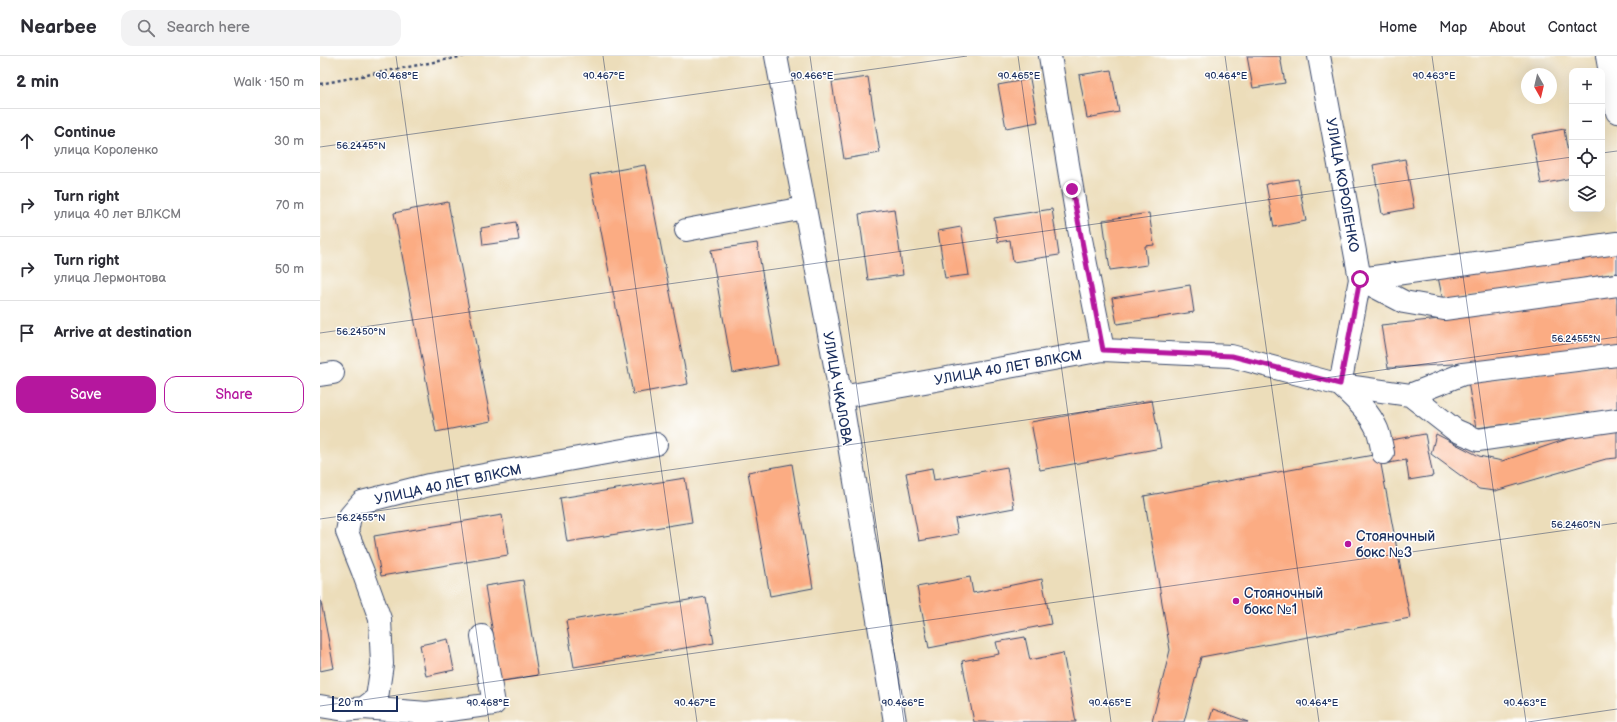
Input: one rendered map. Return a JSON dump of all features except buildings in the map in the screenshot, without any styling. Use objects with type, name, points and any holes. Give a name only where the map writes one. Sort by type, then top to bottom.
[{"type":"street","name":"УЛИЦА ЧКАЛОВА","points":[[776,56],[841,397],[895,722]]},
{"type":"street","points":[[1050,56],[1078,224],[1103,350]]},
{"type":"street","name":"УЛИЦА КОРОЛЕНКО","points":[[1319,56],[1360,279],[1340,384]]},
{"type":"street","points":[[1607,56],[1617,111]]},
{"type":"street","points":[[686,230],[804,208]]},
{"type":"street","points":[[1360,279],[1617,242]]},
{"type":"street","points":[[1360,279],[1404,302],[1444,309],[1617,285]]},
{"type":"street","name":"УЛИЦА 40 ЛЕТ ВЛКСМ","points":[[841,397],[1103,350],[1232,356],[1340,384],[1410,395]]},
{"type":"street","points":[[1410,395],[1463,374],[1617,355]]},
{"type":"street","points":[[1340,384],[1362,406],[1377,429],[1383,453]]},
{"type":"street","points":[[1410,395],[1455,430],[1478,440],[1617,420]]},
{"type":"street","name":"УЛИЦА 40 ЛЕТ ВЛКСМ","points":[[364,708],[377,698],[382,664],[380,619],[347,532],[350,516],[362,502],[429,485],[656,444]]},
{"type":"street","points":[[320,706],[345,710],[364,708],[427,713],[494,704],[482,636]]},
{"type":"path","points":[[320,84],[465,56]]},
{"type":"place","name":"Стояночный бокс №3","points":[[1348,544]]},
{"type":"place","name":"Стояночный бокс №1","points":[[1236,601]]},
{"type":"route","points":[[1072,189],[1103,350],[1232,356],[1340,384],[1360,279]]}]
